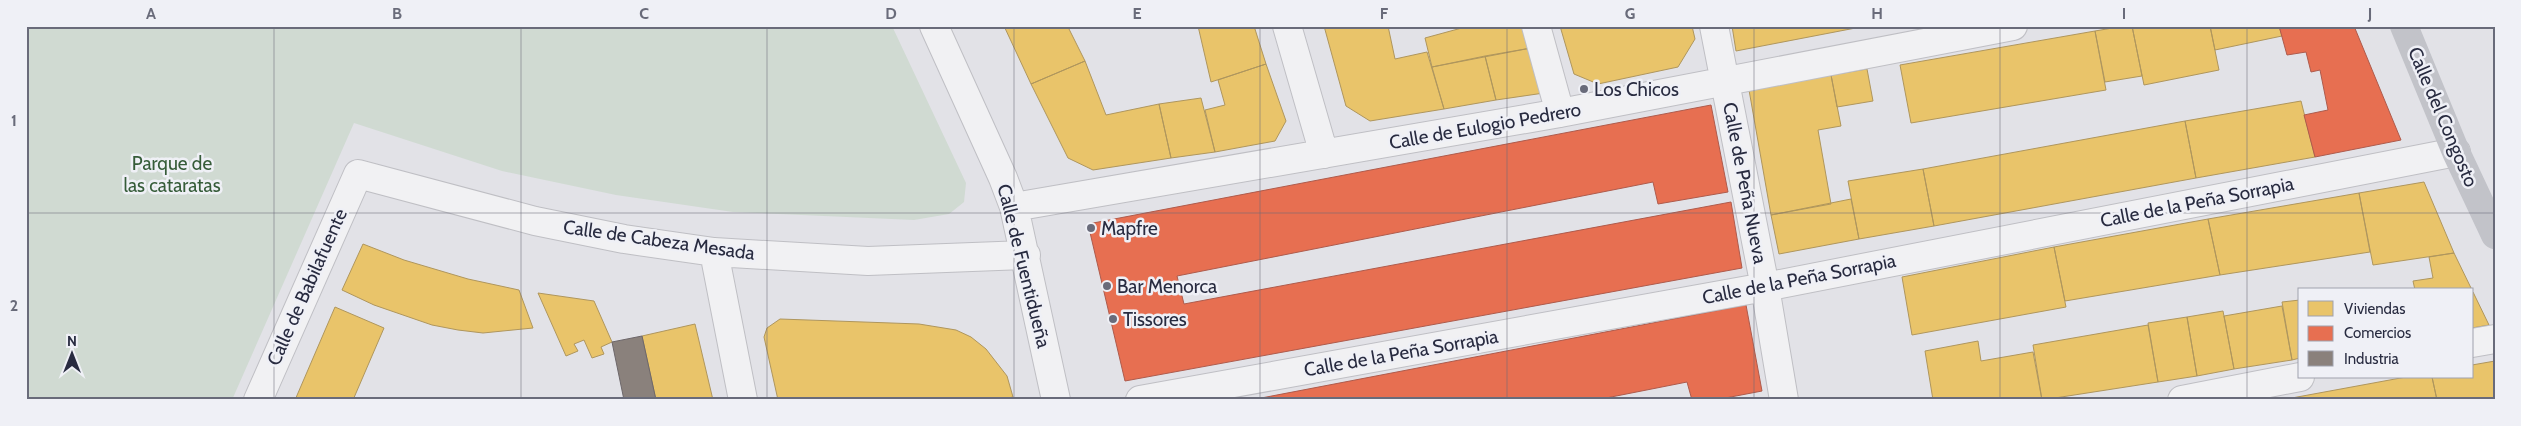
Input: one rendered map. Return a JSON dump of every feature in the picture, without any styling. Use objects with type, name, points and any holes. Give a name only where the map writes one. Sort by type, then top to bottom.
[{"type":"street","name":"Calle de Fuentidueña","points":[[934,26],[1003,178],[1014,207],[1026,255],[1056,400]]},
{"type":"street","points":[[1287,26],[1324,154]]},
{"type":"street","points":[[1536,26],[1560,113]]},
{"type":"street","name":"Calle de Peña Nueva","points":[[1714,26],[1765,287],[1784,400]]},
{"type":"street","name":"Calle de Eulogio Pedrero","points":[[1014,207],[1726,83],[2012,26]]},
{"type":"street","name":"Calle del Congosto","points":[[2404,26],[2456,152],[2495,236]]},
{"type":"street","name":"Calle de la Peña Sorrapia","points":[[1140,400],[1765,287],[2456,152]]},
{"type":"street","name":"Calle de Cabeza Mesada","points":[[358,174],[536,221],[624,239],[714,252],[868,261],[1026,255]]},
{"type":"street","name":"Calle de Babilafuente","points":[[258,400],[358,174]]},
{"type":"street","points":[[714,252],[743,400]]},
{"type":"street","points":[[2474,343],[2495,339]]},
{"type":"street","points":[[2182,400],[2298,377]]},
{"type":"green space","name":"Parque de las cataratas","points":[[26,26],[892,26],[966,183],[964,202],[949,214],[914,220],[733,212],[616,195],[502,171],[354,123],[232,400],[26,400]]},
{"type":"building: Viviendas","points":[[1004,26],[1070,26],[1068,27],[1085,61],[1031,84]]},
{"type":"building: Viviendas","points":[[1198,26],[1254,26],[1266,64],[1211,82]]},
{"type":"building: Viviendas","points":[[1324,26],[1388,26],[1395,59],[1427,52],[1444,109],[1370,121],[1346,106]]},
{"type":"building: Viviendas","points":[[1469,26],[1525,26],[1531,48],[1432,67],[1425,38]]},
{"type":"building: Viviendas","points":[[1560,26],[1692,26],[1695,39],[1678,67],[1598,84],[1574,74]]},
{"type":"building: Viviendas","points":[[1732,26],[1866,26],[1736,51]]},
{"type":"building: Viviendas","points":[[2132,26],[2142,76],[2105,82],[2095,31]]},
{"type":"building: Viviendas","points":[[2132,26],[2210,26],[2219,70],[2144,85]]},
{"type":"building: Viviendas","points":[[2210,26],[2279,26],[2282,36],[2215,50]]},
{"type":"building: Viviendas","points":[[2095,31],[2106,90],[1911,123],[1900,65]]},
{"type":"building: Viviendas","points":[[1531,48],[1544,93],[1496,100],[1485,56]]},
{"type":"building: Viviendas","points":[[1485,56],[1496,100],[1444,109],[1432,67]]},
{"type":"building: Viviendas","points":[[1085,61],[1106,115],[1159,104],[1171,158],[1093,170],[1068,158],[1031,84]]},
{"type":"building: Viviendas","points":[[1266,64],[1286,121],[1275,141],[1215,152],[1205,110],[1225,105],[1218,80]]},
{"type":"building: Viviendas","points":[[1867,69],[1873,101],[1837,107],[1831,75]]},
{"type":"building: Viviendas","points":[[1831,75],[1841,126],[1818,130],[1831,204],[1771,215],[1749,90]]},
{"type":"building: Viviendas","points":[[1201,98],[1215,152],[1171,158],[1159,104]]},
{"type":"building: Viviendas","points":[[2301,101],[2315,157],[2196,178],[2185,121]]},
{"type":"building: Viviendas","points":[[2185,121],[2196,178],[1934,226],[1923,169]]},
{"type":"building: Viviendas","points":[[1923,169],[1934,226],[1859,239],[1848,181]]},
{"type":"building: Viviendas","points":[[2424,182],[2454,253],[2373,265],[2359,193]]},
{"type":"building: Viviendas","points":[[2359,193],[2370,252],[2220,275],[2208,219]]},
{"type":"building: Viviendas","points":[[1851,199],[1859,239],[1779,254],[1771,215]]},
{"type":"building: Viviendas","points":[[2208,219],[2220,275],[2065,301],[2054,247]]},
{"type":"building: Viviendas","points":[[363,244],[404,260],[468,279],[519,290],[533,328],[483,333],[432,325],[374,305],[342,290]]},
{"type":"building: Viviendas","points":[[2054,247],[2066,307],[1912,335],[1902,277]]},
{"type":"building: Viviendas","points":[[2454,253],[2471,288],[2415,288],[2413,281],[2433,278],[2429,257]]},
{"type":"building: Viviendas","points":[[538,293],[594,301],[612,342],[601,347],[604,354],[592,358],[584,340],[574,344],[578,351],[566,356]]},
{"type":"building: Viviendas","points":[[2474,294],[2489,325],[2474,328]]},
{"type":"building: Viviendas","points":[[2298,300],[2298,358],[2292,360],[2282,302]]},
{"type":"building: Viviendas","points":[[2282,306],[2292,360],[2234,369],[2224,316]]},
{"type":"building: Viviendas","points":[[335,307],[384,328],[353,400],[295,400]]},
{"type":"building: Viviendas","points":[[2223,311],[2234,369],[2197,376],[2187,317]]},
{"type":"building: Viviendas","points":[[2187,317],[2197,376],[2158,382],[2148,323]]},
{"type":"building: Viviendas","points":[[780,319],[919,324],[956,330],[971,337],[986,349],[1007,376],[1013,397],[998,400],[778,400],[764,337],[767,328]]},
{"type":"building: Viviendas","points":[[695,324],[713,400],[656,400],[642,336]]},
{"type":"building: Viviendas","points":[[2148,325],[2158,382],[2042,400],[2033,345]]},
{"type":"building: Viviendas","points":[[1978,341],[1981,361],[2033,352],[2042,400],[1933,400],[1925,351]]},
{"type":"building: Viviendas","points":[[2495,361],[2495,400],[2437,400],[2432,378],[2474,378],[2474,365]]},
{"type":"building: Viviendas","points":[[2401,378],[2432,378],[2437,400],[2281,400]]},
{"type":"building: Comercios","points":[[2279,26],[2354,26],[2401,140],[2315,157],[2304,115],[2328,110],[2320,70],[2311,72],[2306,52],[2287,55]]},
{"type":"building: Comercios","points":[[1711,105],[1728,192],[1658,204],[1653,182],[1177,276],[1184,304],[1731,202],[1742,268],[1125,381],[1088,224]]},
{"type":"building: Comercios","points":[[1746,305],[1762,391],[1715,400],[1692,400],[1687,382],[1596,400],[1251,400]]},
{"type":"building: Industria","points":[[642,336],[656,400],[624,400],[612,342]]},
{"type":"place","name":"Los Chicos","points":[[1584,89]]},
{"type":"place","name":"Mapfre","points":[[1091,228]]},
{"type":"place","name":"Bar Menorca","points":[[1107,286]]},
{"type":"place","name":"Tissores","points":[[1113,319]]}]
